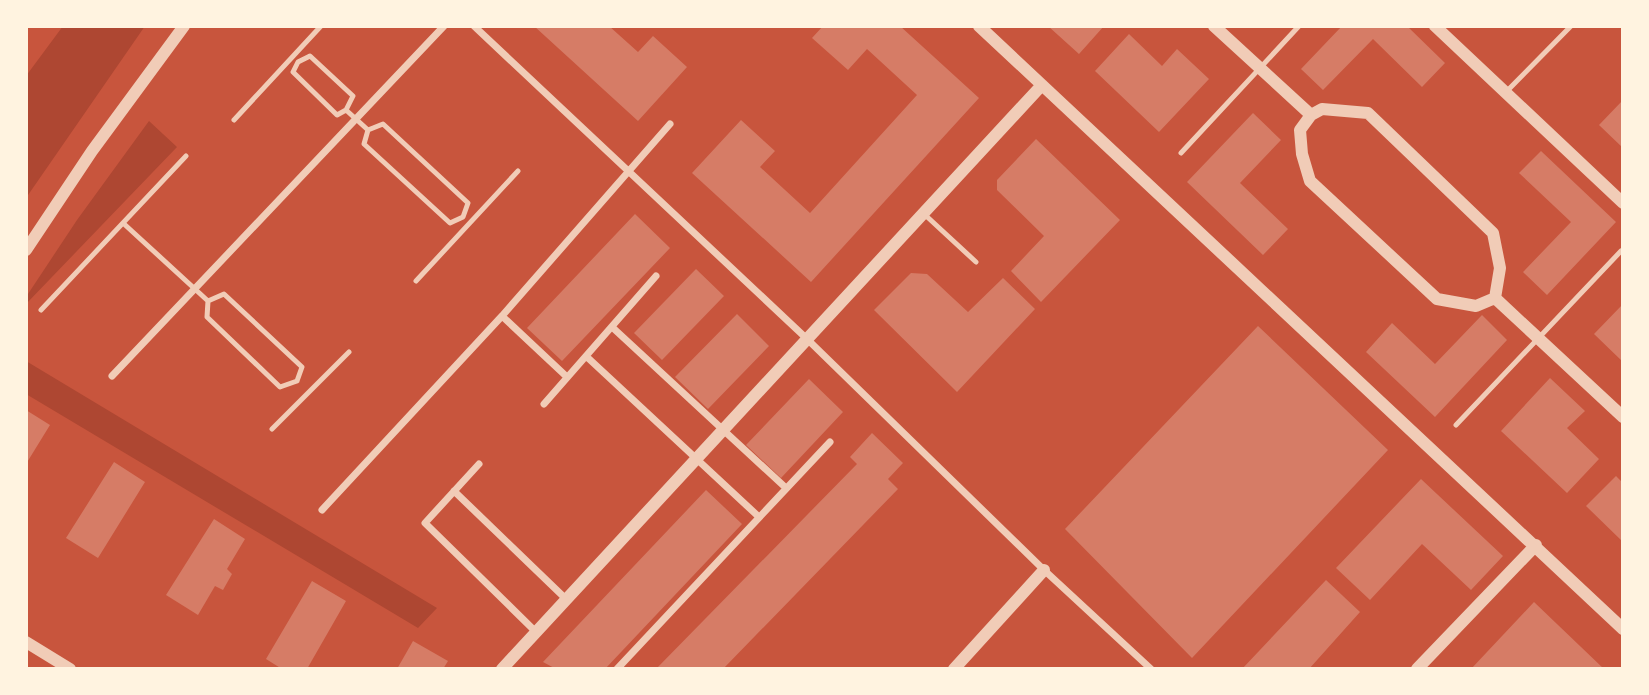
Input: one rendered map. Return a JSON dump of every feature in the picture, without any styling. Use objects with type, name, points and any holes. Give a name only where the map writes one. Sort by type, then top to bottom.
[{"type":"street","points":[[26,250],[92,151],[184,26]]},
{"type":"street","points":[[112,376],[444,26]]},
{"type":"street","points":[[474,26],[806,338],[1044,570],[1150,669]]},
{"type":"street","points":[[979,26],[1623,629]]},
{"type":"street","points":[[1214,26],[1311,115]]},
{"type":"street","points":[[1435,26],[1623,203]]},
{"type":"street","points":[[502,669],[1042,85]]},
{"type":"street","points":[[1322,109],[1368,113],[1493,233],[1500,268],[1495,298],[1476,306],[1437,299],[1310,181],[1302,153],[1300,130],[1311,115],[1322,109]]},
{"type":"street","points":[[322,510],[502,316],[670,124]]},
{"type":"street","points":[[544,404],[656,276]]},
{"type":"street","points":[[1495,298],[1623,417]]},
{"type":"street","points":[[502,316],[567,377]]},
{"type":"street","points":[[612,327],[786,488]]},
{"type":"street","points":[[587,357],[759,517]]},
{"type":"street","points":[[617,669],[830,442]]},
{"type":"street","points":[[479,464],[425,523],[536,632]]},
{"type":"street","points":[[454,491],[566,600]]},
{"type":"street","points":[[1417,669],[1536,545]]},
{"type":"street","points":[[954,669],[1044,570]]},
{"type":"street","points":[[26,642],[70,669]]},
{"type":"lane","points":[[234,120],[321,26]]},
{"type":"lane","points":[[1181,153],[1299,26]]},
{"type":"lane","points":[[1507,91],[1571,26]]},
{"type":"lane","points":[[310,56],[353,96],[346,110],[337,115],[293,72],[298,62],[310,56]]},
{"type":"lane","points":[[292,57],[298,62]]},
{"type":"lane","points":[[346,110],[368,130]]},
{"type":"lane","points":[[383,124],[468,203],[463,217],[450,223],[441,215],[364,144],[368,130],[383,124]]},
{"type":"lane","points":[[41,310],[186,156]]},
{"type":"lane","points":[[416,281],[518,171]]},
{"type":"lane","points":[[923,213],[976,262]]},
{"type":"lane","points":[[463,217],[468,223]]},
{"type":"lane","points":[[123,223],[208,301]]},
{"type":"lane","points":[[1456,425],[1621,251]]},
{"type":"lane","points":[[208,301],[224,294],[303,367],[297,382]]},
{"type":"lane","points":[[208,301],[207,317],[280,387],[297,382]]},
{"type":"lane","points":[[272,429],[349,352]]},
{"type":"lane","points":[[297,382],[309,392]]},
{"type":"shaded area","points":[[63,26],[145,26],[26,198],[26,76]]},
{"type":"shaded area","points":[[149,121],[177,147],[26,304],[26,297],[77,220]]},
{"type":"shaded area","points":[[26,361],[437,608],[418,628],[26,394]]},
{"type":"building","points":[[534,26],[609,26],[638,52],[653,36],[687,67],[638,121]]},
{"type":"building","points":[[823,26],[900,26],[979,98],[811,282],[692,173],[741,120],[775,151],[760,167],[810,213],[917,95],[867,49],[848,70],[812,38]]},
{"type":"building","points":[[1048,26],[1104,26],[1079,54]]},
{"type":"building","points":[[1342,26],[1407,26],[1445,63],[1422,87],[1373,39],[1323,90],[1301,69]]},
{"type":"building","points":[[1129,34],[1162,66],[1177,49],[1209,79],[1159,132],[1095,71]]},
{"type":"building","points":[[1623,100],[1623,148],[1599,125]]},
{"type":"building","points":[[1253,113],[1281,140],[1240,183],[1288,229],[1263,255],[1187,182]]},
{"type":"building","points":[[1036,139],[1120,220],[1041,302],[1011,271],[1044,236],[997,190],[997,180]]},
{"type":"building","points":[[1541,151],[1616,222],[1547,295],[1523,272],[1571,222],[1519,173]]},
{"type":"building","points":[[635,214],[670,248],[562,361],[527,328]]},
{"type":"building","points":[[696,269],[724,296],[662,360],[634,333]]},
{"type":"building","points":[[911,273],[927,274],[968,312],[1003,278],[1035,309],[957,392],[874,310]]},
{"type":"building","points":[[1623,304],[1623,362],[1594,334]]},
{"type":"building","points":[[737,314],[769,346],[708,409],[675,377]]},
{"type":"building","points":[[1482,315],[1507,340],[1435,417],[1366,352],[1392,323],[1435,364]]},
{"type":"building","points":[[1258,326],[1388,450],[1192,658],[1065,529]]},
{"type":"building","points":[[1550,378],[1585,411],[1567,428],[1599,459],[1567,493],[1501,431]]},
{"type":"building","points":[[809,379],[843,412],[781,478],[746,445]]},
{"type":"building","points":[[26,410],[50,425],[26,464]]},
{"type":"building","points":[[872,433],[903,463],[888,479],[898,489],[723,669],[656,669],[857,464],[850,457]]},
{"type":"building","points":[[114,462],[145,482],[98,558],[66,538]]},
{"type":"building","points":[[1616,476],[1623,483],[1623,542],[1586,506]]},
{"type":"building","points":[[1421,479],[1503,556],[1471,590],[1422,544],[1370,600],[1336,568]]},
{"type":"building","points":[[706,490],[742,524],[605,669],[556,669],[543,662]]},
{"type":"building","points":[[214,519],[245,539],[227,569],[232,574],[223,590],[215,586],[198,615],[166,595]]},
{"type":"building","points":[[1326,580],[1360,612],[1309,669],[1242,669]]},
{"type":"building","points":[[312,581],[346,601],[307,669],[282,669],[266,659]]},
{"type":"building","points":[[1534,602],[1604,669],[1471,669]]},
{"type":"building","points":[[413,641],[448,661],[443,669],[397,669]]}]
